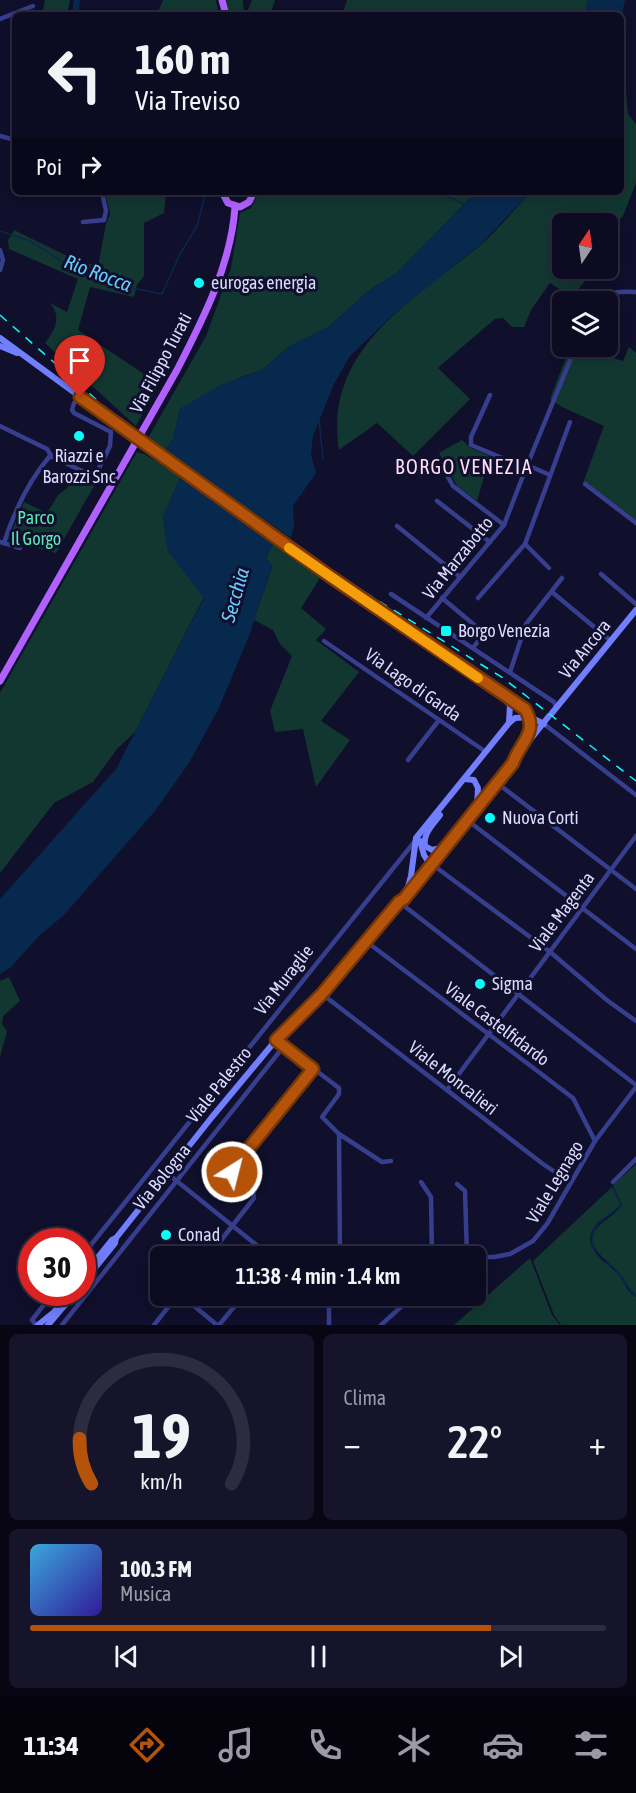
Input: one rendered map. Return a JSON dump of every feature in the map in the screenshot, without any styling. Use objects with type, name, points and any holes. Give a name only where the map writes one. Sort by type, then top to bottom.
[{"type":"main road","points":[[223,195],[225,200],[235,207],[249,202],[252,195]]},
{"type":"main road","name":"Via Filippo Turati","points":[[0,681],[198,330],[221,272],[234,222],[235,207]]},
{"type":"main road","points":[[0,338],[331,577],[525,709],[530,717],[530,733],[517,752],[513,763]]},
{"type":"main road","points":[[0,346],[18,353]]},
{"type":"main road","name":"Via Ancora","points":[[544,724],[636,610]]},
{"type":"main road","points":[[500,693],[510,705],[509,723]]},
{"type":"main road","points":[[509,723],[515,718],[530,717],[544,724]]},
{"type":"main road","name":"Via Muraglie","points":[[416,838],[451,798],[509,723]]},
{"type":"main road","name":"Viale Palestro","points":[[399,902],[431,866],[544,724]]},
{"type":"main road","points":[[465,779],[474,780],[478,785],[477,808]]},
{"type":"main road","points":[[446,847],[432,850],[425,846],[424,839],[425,834],[450,803],[451,798]]},
{"type":"main road","points":[[431,866],[424,855],[420,841],[435,816]]},
{"type":"main road","name":"Viale Palestro","points":[[96,1259],[116,1238],[276,1040],[322,994],[399,902],[408,887],[411,876],[416,838]]},
{"type":"main road","name":"Viale Palestro","points":[[96,1267],[115,1243],[116,1238]]},
{"type":"main road","points":[[37,1325],[59,1306]]},
{"type":"main road","points":[[48,1325],[64,1306]]},
{"type":"street","points":[[18,12],[33,6]]},
{"type":"street","points":[[83,222],[104,220],[106,212],[103,195]]},
{"type":"street","points":[[0,250],[3,260],[0,270]]},
{"type":"street","points":[[618,291],[636,292]]},
{"type":"street","name":"Via Marzabotto","points":[[426,618],[504,525],[571,357]]},
{"type":"street","points":[[490,394],[471,437],[471,445],[550,474]]},
{"type":"street","points":[[0,426],[47,449],[52,457],[90,474],[98,470],[110,446],[111,432],[74,413],[72,410],[74,403],[80,397]]},
{"type":"street","points":[[478,598],[525,544],[570,422]]},
{"type":"street","points":[[20,548],[2,543],[33,478],[52,457]]},
{"type":"street","points":[[438,459],[453,486],[504,525]]},
{"type":"street","points":[[585,484],[636,523]]},
{"type":"street","points":[[437,501],[490,543]]},
{"type":"street","points":[[397,526],[460,577]]},
{"type":"street","points":[[525,544],[549,568]]},
{"type":"street","points":[[601,574],[636,604]]},
{"type":"street","points":[[510,672],[526,624],[562,578]]},
{"type":"street","points":[[552,592],[610,641]]},
{"type":"street","points":[[391,594],[510,672],[510,675],[552,712]]},
{"type":"street","points":[[442,598],[484,633],[473,648]]},
{"type":"street","name":"Via Lago di Garda","points":[[324,640],[486,752]]},
{"type":"street","points":[[408,760],[439,720]]},
{"type":"street","points":[[544,724],[636,795]]},
{"type":"street","points":[[497,783],[636,889]]},
{"type":"street","points":[[467,820],[636,949]]},
{"type":"street","name":"Viale Magenta","points":[[447,1090],[636,836]]},
{"type":"street","name":"Via Muraglie","points":[[96,1238],[416,838]]},
{"type":"street","points":[[431,866],[437,868],[549,951],[608,1001],[636,1021]]},
{"type":"street","points":[[399,902],[636,1086]]},
{"type":"street","name":"Viale Castelfidardo","points":[[367,942],[573,1098],[595,1142]]},
{"type":"street","name":"Viale Moncalieri","points":[[322,994],[543,1164],[570,1182]]},
{"type":"street","points":[[276,1040],[339,1088],[339,1094],[322,1117],[339,1134],[382,1162],[391,1161]]},
{"type":"street","name":"Via Bologna","points":[[62,1325],[284,1046]]},
{"type":"street","points":[[217,1246],[255,1196],[253,1191],[232,1174],[232,1170],[313,1069]]},
{"type":"street","name":"Viale Legnago","points":[[486,1257],[510,1254],[533,1241],[547,1224],[595,1142],[636,1086]]},
{"type":"street","points":[[339,1134],[340,1246]]},
{"type":"street","points":[[613,1182],[636,1159]]},
{"type":"street","points":[[168,1174],[253,1246]]},
{"type":"street","points":[[421,1182],[431,1197],[432,1246]]},
{"type":"street","points":[[457,1184],[465,1191],[467,1246]]},
{"type":"street","points":[[37,1325],[32,1320],[42,1306]]},
{"type":"street","points":[[154,1325],[170,1306]]},
{"type":"street","points":[[192,1306],[218,1325],[234,1306]]},
{"type":"street","points":[[328,1306],[329,1325]]},
{"type":"street","points":[[381,1325],[402,1306]]},
{"type":"green space","points":[[45,0],[70,0],[68,12],[43,12]]},
{"type":"green space","points":[[163,0],[216,0],[218,12],[158,12]]},
{"type":"green space","points":[[226,0],[243,0],[244,12],[228,12]]},
{"type":"green space","points":[[252,0],[275,0],[271,12],[247,12]]},
{"type":"green space","points":[[347,0],[588,0],[586,12],[343,12]]},
{"type":"green space","points":[[624,91],[626,93],[628,114],[636,124],[636,183],[623,216],[618,222],[618,213],[552,213],[552,279],[587,279],[577,291],[563,291],[550,283],[531,310],[524,327],[512,327],[503,318],[495,319],[438,368],[470,399],[413,456],[377,423],[339,450],[338,415],[345,384],[358,356],[378,331],[401,309],[484,241],[528,195],[624,195]]},
{"type":"green space","points":[[106,195],[166,195],[164,213],[144,223],[144,276],[137,285],[134,297],[90,287],[78,330],[159,384],[136,426],[45,343],[56,323],[56,313],[50,303],[67,312],[78,279],[9,249],[8,240],[14,230],[63,254],[98,267],[110,214]]},
{"type":"green space","points":[[258,195],[473,195],[397,273],[370,290],[328,327],[290,346],[262,370],[241,377],[180,409],[173,439],[165,450],[148,438],[206,336],[231,268],[240,213],[251,208]]},
{"type":"green space","points":[[629,347],[636,353],[636,524],[583,483],[604,426],[550,399],[566,357],[610,357],[623,361]]},
{"type":"green space","points":[[462,440],[471,448],[490,456],[477,501],[457,486],[439,453]]},
{"type":"green space","points":[[137,452],[181,476],[163,517],[168,551],[204,597],[135,732],[117,749],[93,782],[54,803],[0,873],[0,693]]},
{"type":"green space","name":"Parco Il Gorgo","points":[[75,476],[94,486],[56,553],[8,540],[24,502],[47,513],[58,495],[67,488]]},
{"type":"green space","points":[[274,542],[320,578],[301,608],[326,629],[316,640],[359,672],[321,721],[350,740],[316,787],[303,729],[275,732],[270,711],[292,656],[280,644],[273,630],[254,620],[272,567],[266,558]]},
{"type":"green space","points":[[9,977],[20,1001],[3,1016],[2,1024],[7,1031],[0,1057],[0,981]]},
{"type":"green space","points":[[636,1164],[636,1295],[615,1268],[598,1253],[593,1241],[598,1227],[622,1205],[613,1185]]},
{"type":"green space","points":[[612,1187],[620,1204],[595,1226],[590,1242],[597,1255],[619,1275],[627,1289],[636,1297],[636,1325],[561,1325],[554,1315],[533,1261]]},
{"type":"green space","points":[[530,1258],[552,1315],[560,1325],[454,1325],[476,1306],[486,1306],[486,1297]]},
{"type":"water","points":[[588,0],[625,0],[623,12],[586,12]]},
{"type":"water","points":[[473,195],[528,195],[480,245],[394,314],[350,356],[334,384],[313,436],[311,455],[316,473],[293,506],[294,527],[291,538],[165,450],[173,439],[180,409],[218,386],[262,370],[290,346],[328,327],[370,290],[397,273]]},
{"type":"water","points":[[181,476],[274,542],[266,558],[272,566],[249,636],[218,710],[189,763],[155,811],[64,915],[39,936],[10,968],[0,974],[0,899],[116,769],[204,598],[168,551],[163,517]]},
{"type":"waterway","points":[[75,12],[77,0]]},
{"type":"waterway","name":"Rio Rocca","points":[[0,231],[30,241],[73,268],[117,285],[162,294],[180,254],[197,226],[205,195]]},
{"type":"waterway","name":"Rio Rocca","points":[[444,195],[464,204]]},
{"type":"waterway","points":[[319,419],[323,460]]},
{"type":"waterway","name":"Secchia","points":[[241,529],[239,522],[247,494]]},
{"type":"waterway","points":[[613,1187],[621,1205],[596,1227],[592,1236],[593,1246],[600,1259],[616,1270],[636,1296]]},
{"type":"railway","points":[[0,315],[146,441],[332,572],[503,678],[636,781]]},
{"type":"slow traffic","points":[[289,548],[478,678]]},
{"type":"place","name":"eurogas energia","points":[[199,283]]},
{"type":"place","name":"Riazzi e Barozzi Snc","points":[[79,436]]},
{"type":"place","name":"Borgo Venezia","points":[[446,631]]},
{"type":"place","name":"Nuova Corti","points":[[490,818]]},
{"type":"place","name":"Sigma","points":[[480,984]]},
{"type":"place","name":"Conad","points":[[166,1235]]},
{"type":"district","name":"BORGO VENEZIA","points":[[464,467]]},
{"type":"route","points":[[80,397],[331,577],[504,694],[525,709],[530,717],[530,733],[517,752],[513,763],[404,899],[399,902],[322,994],[276,1040],[313,1069],[232,1172]]}]
